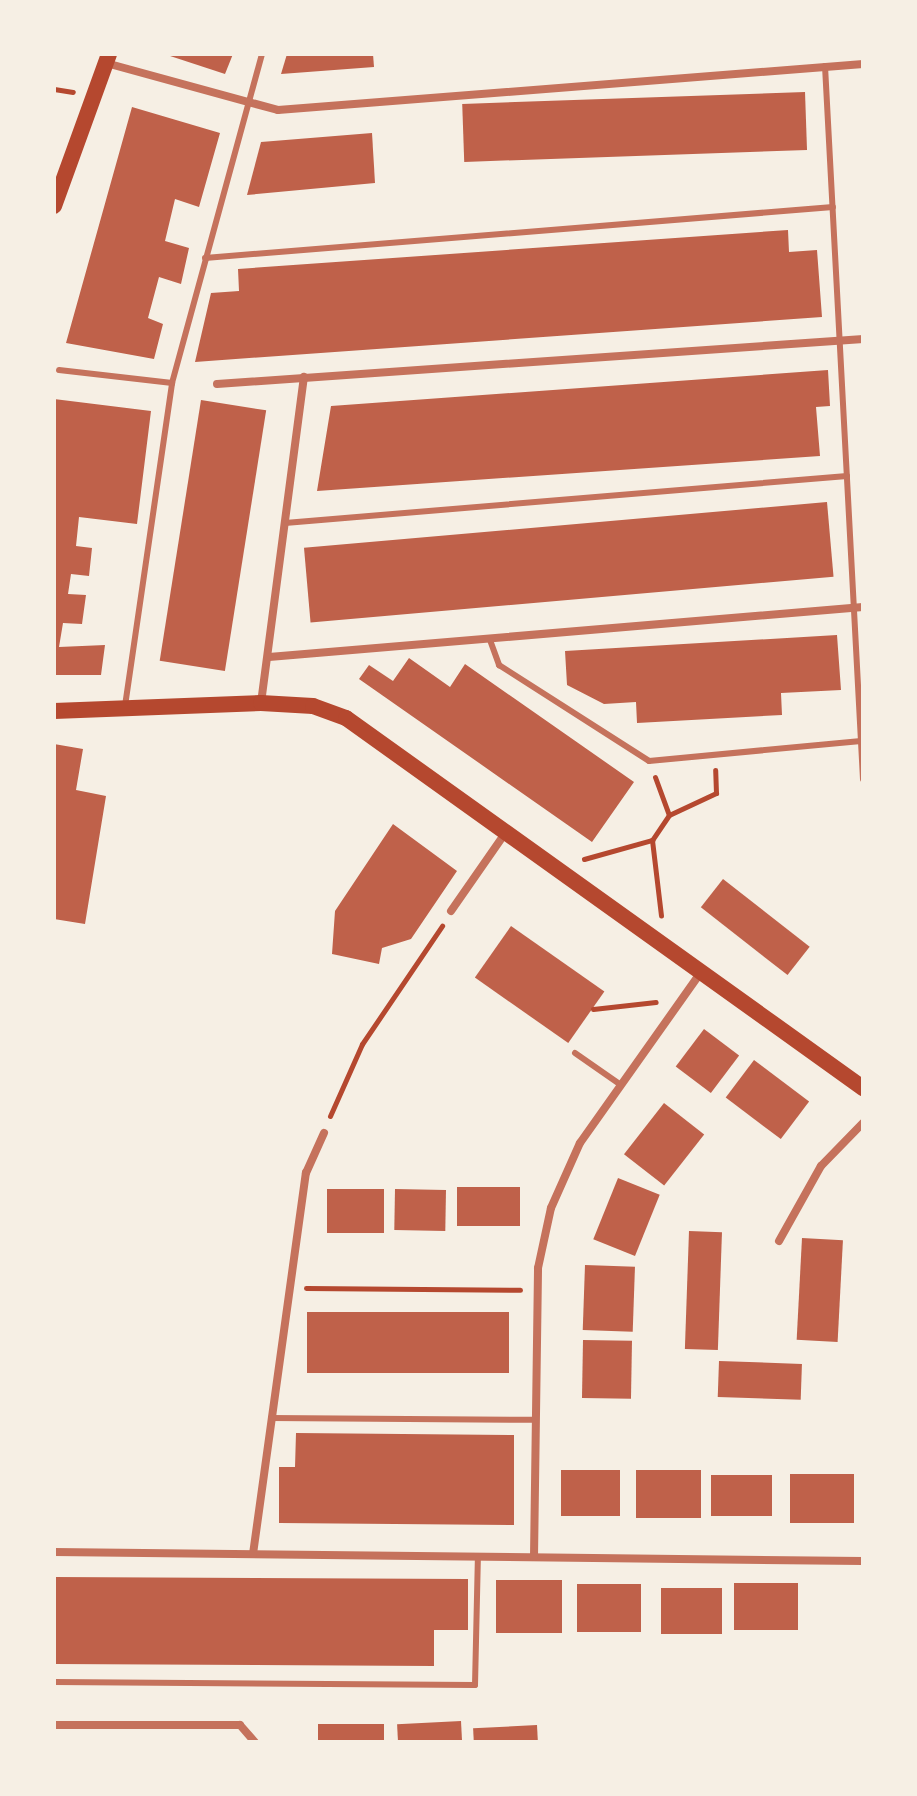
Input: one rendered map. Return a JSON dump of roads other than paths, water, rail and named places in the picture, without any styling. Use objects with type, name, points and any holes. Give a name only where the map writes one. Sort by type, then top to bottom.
[{"type":"main road","points":[[54,206],[107,58]]},
{"type":"main road","points":[[54,711],[261,703],[346,718],[703,970],[863,1088]]},
{"type":"street","points":[[107,58],[250,107],[863,64]]},
{"type":"street","points":[[217,384],[863,339]]},
{"type":"street","points":[[261,703],[304,377]]},
{"type":"street","points":[[269,657],[858,607]]},
{"type":"street","points":[[451,911],[506,831]]},
{"type":"street","points":[[534,1557],[538,1291],[551,1208],[580,1143],[703,970]]},
{"type":"street","points":[[779,1241],[821,1166],[863,1123]]},
{"type":"street","points":[[253,1554],[306,1173],[324,1133]]},
{"type":"street","points":[[54,1552],[863,1561]]},
{"type":"street","points":[[54,1725],[240,1725],[255,1742]]},
{"type":"lane","points":[[124,710],[172,383],[250,107],[262,54]]},
{"type":"lane","points":[[825,66],[847,476],[858,607],[863,779]]},
{"type":"lane","points":[[205,258],[833,207]]},
{"type":"lane","points":[[59,370],[172,383]]},
{"type":"lane","points":[[285,523],[847,476]]},
{"type":"lane","points":[[490,640],[499,665],[649,761],[861,741]]},
{"type":"lane","points":[[575,1053],[621,1085]]},
{"type":"lane","points":[[271,1418],[536,1420]]},
{"type":"lane","points":[[54,1682],[475,1685],[478,1557]]}]
